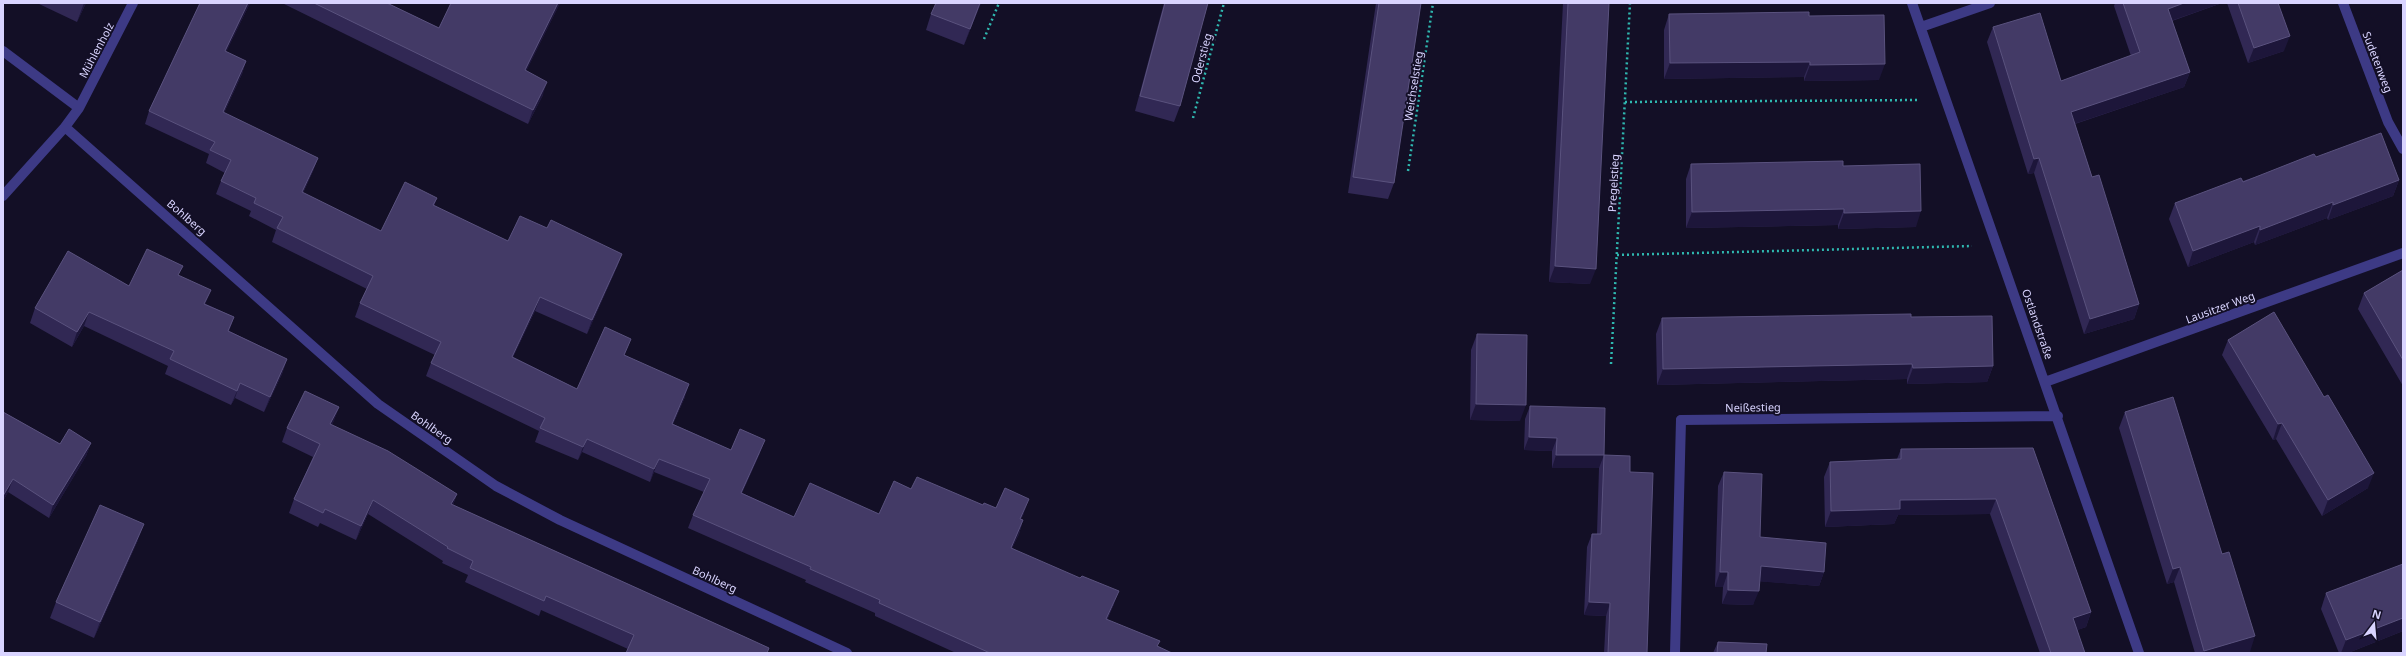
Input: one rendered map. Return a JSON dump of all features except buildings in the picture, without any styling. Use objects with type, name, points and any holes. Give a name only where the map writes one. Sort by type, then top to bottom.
[{"type":"street","name":"Mühlenholz","points":[[3,196],[65,127],[79,108],[133,3]]},
{"type":"street","name":"Ostlandstraße","points":[[1912,3],[2058,416],[2139,653]]},
{"type":"street","points":[[1921,27],[1990,3]]},
{"type":"street","name":"Sudetenweg","points":[[2343,3],[2388,122],[2403,149]]},
{"type":"street","points":[[3,51],[79,108]]},
{"type":"street","name":"Bohlberg","points":[[65,127],[378,404],[496,486],[560,520],[847,653]]},
{"type":"street","name":"Lausitzer Weg","points":[[2045,382],[2403,253]]},
{"type":"street","name":"Neißestieg","points":[[1675,653],[1681,420],[2058,416]]},
{"type":"path","points":[[984,39],[998,3]]},
{"type":"path","name":"Oderstieg","points":[[1193,118],[1224,3]]},
{"type":"path","name":"Weichselstieg","points":[[1408,171],[1433,3]]},
{"type":"path","name":"Pregelstieg","points":[[1611,364],[1630,3]]},
{"type":"path","points":[[1625,102],[1947,99]]},
{"type":"path","points":[[1617,255],[1998,245]]}]
